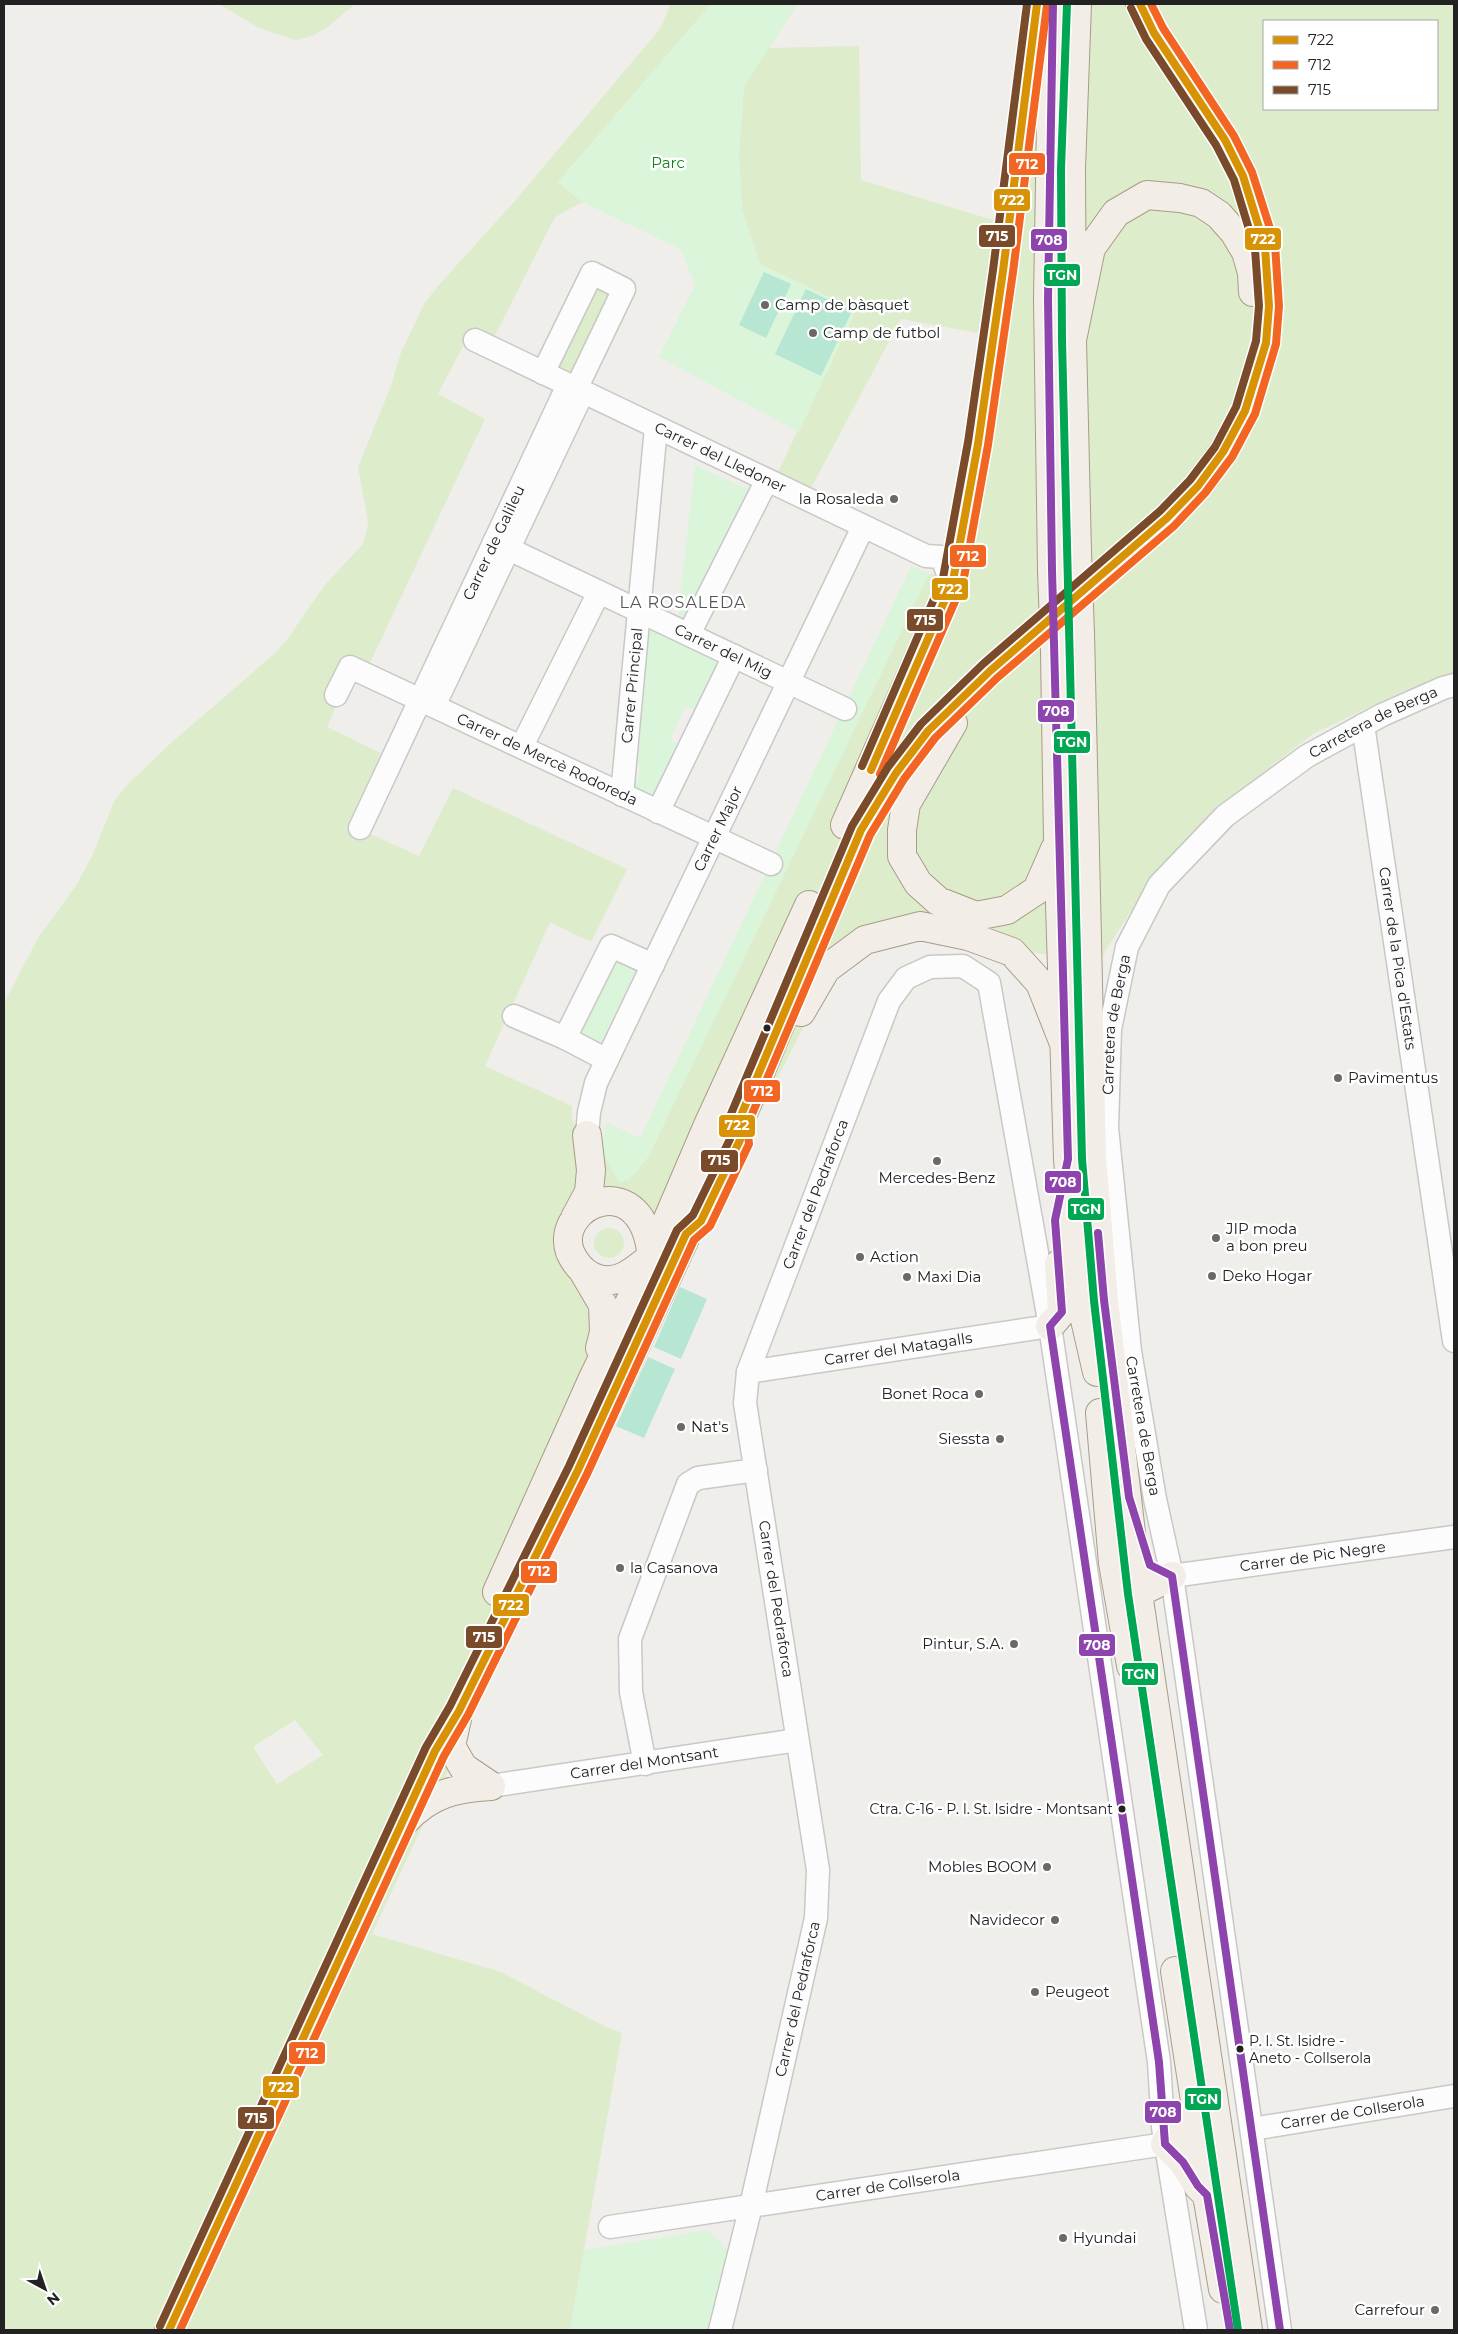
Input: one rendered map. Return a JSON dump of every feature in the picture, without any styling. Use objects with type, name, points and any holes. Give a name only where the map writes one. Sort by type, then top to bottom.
[{"type":"main road","points":[[435,1751],[440,1720],[460,1670],[594,1376],[652,1256],[708,1124],[862,790],[952,586],[978,444],[1004,262],[1037,4]]},
{"type":"main road","points":[[1053,4],[1048,299],[1064,561]]},
{"type":"main road","points":[[1063,4],[1058,163],[1064,561],[1079,1157],[1113,1562],[1142,1734],[1187,2054],[1181,2146],[1198,2186],[1207,2195],[1230,2330]]},
{"type":"main road","points":[[1064,561],[1072,340],[1071,169],[1076,4]]},
{"type":"main road","points":[[168,2330],[435,1751],[459,1711],[599,1424],[747,1104],[861,830],[896,772],[928,731],[1004,660],[1167,518],[1198,486],[1223,452],[1245,411],[1266,343],[1269,306],[1265,247],[1243,176],[1225,140],[1154,33],[1140,4]]},
{"type":"main road","points":[[862,790],[947,690],[1017,626],[1156,509],[1188,476],[1211,442],[1230,406],[1243,370],[1251,334],[1253,304],[1252,273],[1246,252],[1234,232],[1219,215],[1201,203],[1180,198],[1148,195],[1116,213],[1091,248],[1072,340]]},
{"type":"main road","points":[[1067,643],[1058,841],[1068,1159],[1080,1298],[1097,1372]]},
{"type":"main road","points":[[1067,643],[1083,840],[1092,1158],[1104,1300],[1138,1593],[1248,2330]]},
{"type":"main road","points":[[1004,660],[955,721],[906,804],[902,830],[902,856],[918,883],[938,901],[976,916],[1007,910],[1037,890],[1058,841]]},
{"type":"main road","points":[[583,1271],[599,1280],[611,1281],[622,1279],[632,1274],[668,1244],[705,1167],[747,1104],[826,968],[865,940],[920,926],[968,936],[1012,952],[1040,983],[1065,1046]]},
{"type":"main road","points":[[574,1220],[588,1206],[600,1202],[626,1207],[651,1204],[666,1192],[677,1170],[708,1124]]},
{"type":"main road","points":[[587,1135],[607,1184],[626,1207],[646,1226],[653,1271],[650,1284],[611,1382],[599,1424]]},
{"type":"main road","points":[[587,1135],[591,1170],[589,1192],[574,1220],[569,1234],[569,1248],[574,1261],[583,1271],[603,1305],[604,1332],[594,1376]]},
{"type":"main road","points":[[1050,1326],[1062,1312],[1056,1220],[1068,1159]]},
{"type":"main road","points":[[1128,1497],[1150,1565],[1172,1576]]},
{"type":"main road","points":[[1142,1734],[1144,1695],[1130,1602],[1138,1593],[1172,1576]]},
{"type":"main road","points":[[459,1711],[451,1746],[463,1767],[491,1786]]},
{"type":"main road","points":[[400,1826],[419,1807],[437,1796],[466,1788],[491,1786]]},
{"type":"main road","points":[[1181,2146],[1211,2137],[1198,2049],[1201,2018]]},
{"type":"main road","points":[[1181,2146],[1213,2157],[1224,2245],[1237,2318],[1242,2330]]},
{"type":"street","name":"Carrer de Galileu","points":[[360,828],[426,703],[624,289],[592,273],[543,373]]},
{"type":"street","name":"Carrer del Lledoner","points":[[474,340],[863,527],[926,556],[942,557],[952,586]]},
{"type":"street","name":"Carrer Principal","points":[[622,795],[656,427]]},
{"type":"street","points":[[689,634],[766,480]]},
{"type":"street","name":"Carrer Major","points":[[587,1135],[589,1112],[596,1083],[863,527]]},
{"type":"street","name":"Carrer del Mig","points":[[501,545],[845,709]]},
{"type":"street","points":[[522,746],[599,592]]},
{"type":"street","points":[[658,812],[734,656]]},
{"type":"street","name":"Carrer de Mercè Rodoreda","points":[[336,695],[350,667],[771,864]]},
{"type":"street","name":"Carretera de Berga","points":[[1280,2330],[1172,1576],[1155,1499],[1130,1352],[1108,1128],[1110,1029],[1127,947],[1159,885],[1225,816],[1307,756],[1363,725],[1443,688],[1454,685]]},
{"type":"street","name":"Carrer de la Pica d'Estats","points":[[1363,725],[1454,1342]]},
{"type":"street","points":[[565,1038],[611,946],[653,965]]},
{"type":"street","name":"Carrer del Pedraforca","points":[[720,2330],[751,2206],[816,1918],[818,1870],[745,1403],[748,1372],[889,1001],[906,978],[930,967],[963,966],[989,983],[1050,1326]]},
{"type":"street","points":[[514,1016],[565,1038],[607,1060]]},
{"type":"street","points":[[1050,1326],[1157,2052],[1181,2146],[1196,2330]]},
{"type":"street","name":"Carrer del Matagalls","points":[[748,1372],[1050,1326]]},
{"type":"street","points":[[645,1764],[631,1692],[630,1639],[688,1484],[698,1478],[756,1470]]},
{"type":"street","name":"Carrer de Pic Negre","points":[[1172,1576],[1454,1537]]},
{"type":"street","name":"Carrer del Montsant","points":[[491,1786],[797,1740]]},
{"type":"street","name":"Carrer de Collserola","points":[[1252,2129],[1454,2096]]},
{"type":"street","name":"Carrer de Collserola","points":[[610,2227],[1181,2146]]},
{"type":"green space","points":[[219,4],[355,4],[328,27],[312,36],[295,40],[259,28]]},
{"type":"green space","points":[[660,4],[711,4],[558,182],[582,202],[555,217],[493,339],[472,329],[438,394],[485,419],[369,665],[347,655],[328,697],[338,702],[327,727],[381,753],[348,824],[419,856],[453,788],[627,869],[591,942],[550,922],[485,1066],[572,1106],[572,1119],[577,1129],[602,1141],[601,1149],[628,1180],[648,1157],[929,574],[945,575],[984,334],[901,319],[809,492],[776,476],[856,310],[760,264],[742,210],[739,156],[744,86],[767,48],[859,46],[861,180],[996,221],[1027,4],[1454,4],[1454,674],[1399,693],[1313,734],[1231,797],[1193,831],[1158,869],[1101,958],[1067,957],[1026,952],[988,929],[930,917],[897,919],[842,940],[816,1002],[690,1252],[372,1934],[501,1972],[606,2027],[622,2033],[570,2330],[4,2330],[4,1003],[38,938],[77,884],[92,856],[114,802],[125,787],[172,742],[273,655],[286,641],[324,586],[363,544],[368,526],[358,467],[391,386],[400,355],[424,304],[513,203],[660,29],[670,6]],"holes":[[[619,1214],[638,1238],[638,1249],[633,1259],[605,1271],[595,1267],[581,1251],[583,1230],[598,1215]],[[295,1720],[323,1755],[277,1784],[253,1747]]]},
{"type":"green space","name":"Parc","points":[[711,4],[798,4],[744,86],[739,156],[742,210],[760,264],[856,310],[799,432],[659,357],[695,285],[681,249],[582,202],[558,182]]},
{"type":"green space","name":"Camp de bàsquet","points":[[764,272],[791,284],[766,338],[739,325]]},
{"type":"green space","points":[[593,285],[614,292],[577,375],[557,369]]},
{"type":"green space","name":"Camp de futbol","points":[[806,289],[852,311],[821,376],[775,354]]},
{"type":"green space","points":[[695,465],[752,491],[690,623],[678,616]]},
{"type":"green space","points":[[911,566],[929,574],[648,1157],[633,1176],[619,1183],[601,1149],[606,1122],[640,1138]]},
{"type":"green space","points":[[648,626],[721,663],[699,712],[685,706],[670,740],[684,746],[658,800],[630,787],[631,780],[639,780],[640,764],[633,764]]},
{"type":"green space","points":[[615,955],[638,966],[598,1049],[575,1038]]},
{"type":"green space","points":[[609,1228],[615,1229],[623,1237],[623,1249],[615,1257],[609,1258],[603,1257],[595,1249],[594,1243],[595,1237],[603,1229]]},
{"type":"green space","points":[[680,1287],[707,1299],[681,1359],[654,1347]]},
{"type":"green space","points":[[648,1357],[675,1369],[644,1438],[616,1426]]},
{"type":"green space","points":[[708,2230],[728,2251],[707,2330],[570,2330],[584,2250]]},
{"type":"transit line","name":"715","points":[[862,766],[943,578],[968,442],[993,270],[1027,4]]},
{"type":"transit line","name":"722","points":[[871,770],[953,581],[978,444],[1003,271],[1037,4]]},
{"type":"transit line","name":"708","points":[[1053,4],[1048,299],[1052,570],[1068,1159],[1055,1220],[1062,1312],[1050,1326],[1159,2062],[1165,2144],[1183,2162],[1198,2186],[1207,2195],[1230,2330]]},
{"type":"transit line","name":"TGN","points":[[1067,4],[1061,169],[1062,340],[1082,1159],[1094,1301],[1128,1594],[1238,2330]]},
{"type":"transit line","name":"722","points":[[169,2330],[435,1751],[459,1711],[578,1470],[686,1234],[701,1221],[740,1140],[737,1125],[861,830],[896,773],[928,731],[990,671],[1167,518],[1198,486],[1223,452],[1245,411],[1266,343],[1269,306],[1265,247],[1243,176],[1225,140],[1154,33],[1140,4]]},
{"type":"transit line","name":"712","points":[[180,2330],[444,1756],[468,1715],[587,1474],[694,1240],[710,1226],[749,1144],[747,1126],[870,835],[904,779],[935,738],[997,678],[1174,526],[1205,493],[1232,457],[1255,414],[1276,344],[1279,306],[1275,244],[1252,172],[1234,136],[1163,28],[1151,4]]},
{"type":"transit line","name":"712","points":[[880,774],[963,583],[988,445],[1013,272],[1047,5]]},
{"type":"transit line","name":"715","points":[[160,2326],[426,1747],[450,1706],[569,1466],[677,1230],[693,1215],[730,1139],[728,1121],[852,826],[888,767],[921,724],[983,664],[1160,511],[1190,480],[1215,447],[1236,407],[1256,341],[1259,306],[1255,249],[1234,180],[1216,145],[1146,39],[1131,8]]},
{"type":"transit line","name":"708","points":[[1098,1233],[1104,1300],[1129,1497],[1150,1565],[1172,1576],[1280,2330]]},
{"type":"place","name":"Camp de bàsquet","points":[[765,305]]},
{"type":"place","name":"Camp de futbol","points":[[813,333]]},
{"type":"place","name":"la Rosaleda","points":[[894,499]]},
{"type":"place","name":"Pavimentus","points":[[1338,1078]]},
{"type":"place","name":"Mercedes-Benz","points":[[937,1161]]},
{"type":"place","name":"JIP moda a bon preu","points":[[1216,1238]]},
{"type":"place","name":"Action","points":[[860,1257]]},
{"type":"place","name":"Deko Hogar","points":[[1212,1276]]},
{"type":"place","name":"Maxi Dia","points":[[907,1277]]},
{"type":"place","name":"Bonet Roca","points":[[979,1394]]},
{"type":"place","name":"Nat's","points":[[681,1427]]},
{"type":"place","name":"Siessta","points":[[1000,1439]]},
{"type":"place","name":"la Casanova","points":[[620,1568]]},
{"type":"place","name":"Pintur, S.A.","points":[[1014,1644]]},
{"type":"place","name":"Ctra. C-16 - P. I. St. Isidre - Montsant","points":[[1122,1809]]},
{"type":"place","name":"Mobles BOOM","points":[[1047,1867]]},
{"type":"place","name":"Navidecor","points":[[1055,1920]]},
{"type":"place","name":"Peugeot","points":[[1035,1992]]},
{"type":"place","name":"P. I. St. Isidre - Aneto - Collserola","points":[[1240,2049]]},
{"type":"place","name":"Hyundai","points":[[1063,2238]]},
{"type":"place","name":"Carrefour","points":[[1435,2310]]},
{"type":"district","name":"LA ROSALEDA","points":[[683,602]]}]
